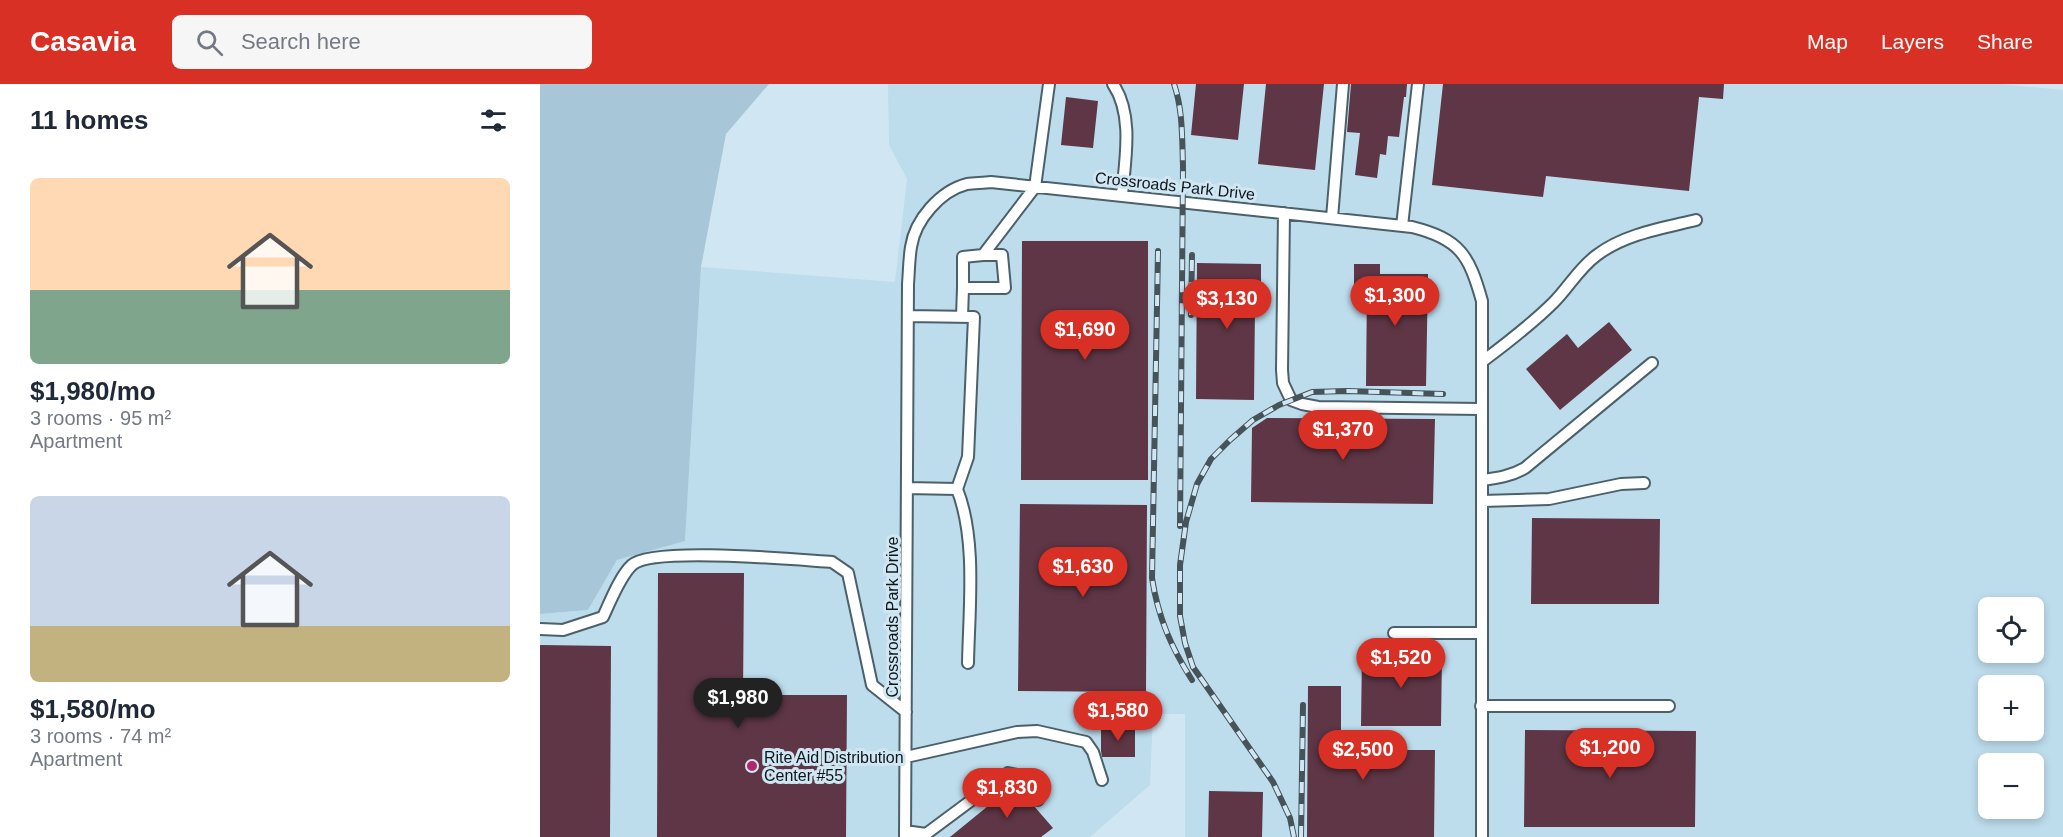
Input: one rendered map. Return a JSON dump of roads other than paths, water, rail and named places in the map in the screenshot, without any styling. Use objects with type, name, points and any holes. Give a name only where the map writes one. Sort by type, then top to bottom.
[{"type":"street","points":[[983,255],[1035,187],[1048,84]]},
{"type":"street","points":[[1113,84],[1123,103],[1125,127],[1126,151],[1122,195]]},
{"type":"street","points":[[1332,218],[1343,84]]},
{"type":"street","points":[[1402,226],[1418,84]]},
{"type":"street","name":"Crossroads Park Drive","points":[[905,834],[908,315],[911,246],[917,226],[930,208],[953,190],[967,184],[991,182],[1402,226],[1435,232],[1454,243],[1467,258],[1475,275],[1482,301],[1482,837]]},
{"type":"street","points":[[1284,213],[1282,370],[1283,383],[1291,400],[1318,407],[1482,409]]},
{"type":"street","points":[[1483,361],[1555,302],[1572,279],[1597,255],[1621,241],[1696,219]]},
{"type":"street","points":[[962,317],[963,257],[1002,255],[1005,288],[963,288]]},
{"type":"street","points":[[908,315],[974,317],[968,457],[957,489],[969,541],[968,663]]},
{"type":"street","points":[[1482,480],[1509,476],[1525,468],[1652,363]]},
{"type":"street","points":[[1482,501],[1549,500],[1621,484],[1644,483]]},
{"type":"street","points":[[907,488],[957,489]]},
{"type":"street","points":[[540,629],[563,630],[603,617],[632,564],[644,558],[676,555],[832,562],[848,573],[872,685],[906,712]]},
{"type":"street","points":[[1394,633],[1481,633]]},
{"type":"street","points":[[1481,706],[1669,706]]},
{"type":"street","points":[[906,757],[1017,732],[1037,731],[1086,742],[1093,752],[1102,780]]},
{"type":"street","points":[[905,834],[927,835],[1008,773],[1017,775],[1038,800]]},
{"type":"railway","points":[[1174,84],[1181,114],[1183,166],[1180,526]]},
{"type":"railway","points":[[1158,251],[1152,578],[1166,631],[1192,680]]},
{"type":"railway","points":[[1191,315],[1192,255]]},
{"type":"railway","points":[[1294,837],[1290,818],[1273,782],[1193,667],[1185,643],[1180,616],[1180,565],[1186,522],[1197,484],[1211,459],[1253,420],[1279,405],[1312,392],[1443,394]]},
{"type":"railway","points":[[1301,837],[1303,705]]},
{"type":"place","name":"Rite Aid Distribution Center #55","points":[[752,766]]}]
